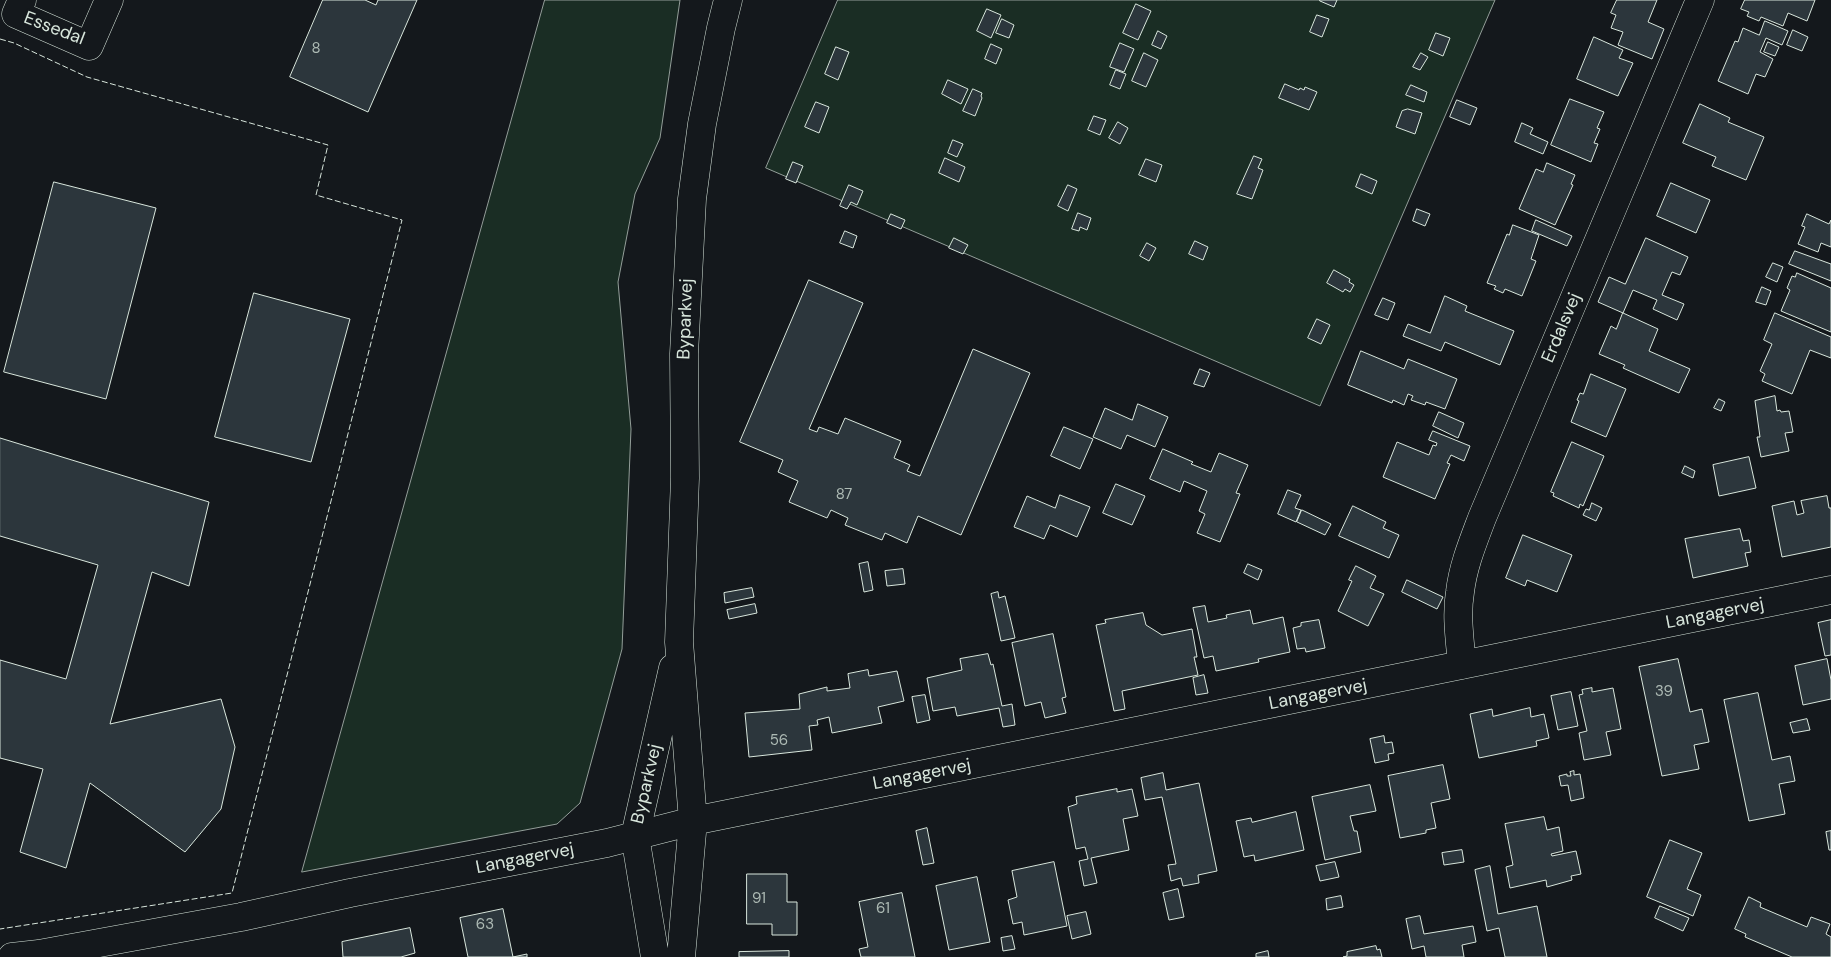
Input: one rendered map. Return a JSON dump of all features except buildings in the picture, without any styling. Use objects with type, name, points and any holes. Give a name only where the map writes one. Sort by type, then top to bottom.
[{"type":"street","name":"Essedal","points":[[22,0],[16,14],[89,46],[109,0]]},
{"type":"street","name":"Byparkvej","points":[[681,957],[694,821],[679,642],[685,478],[684,354],[692,199],[704,115],[728,0]]},
{"type":"street","name":"Erdalsvej","points":[[1462,665],[1458,616],[1460,592],[1466,562],[1482,518],[1700,0]]},
{"type":"street","name":"Langagervej","points":[[12,957],[39,954],[241,917],[350,893],[607,843],[694,821],[1831,590]]},
{"type":"street","name":"Byparkvej","points":[[655,957],[635,836],[679,642]]},
{"type":"green space","points":[[545,0],[680,0],[660,138],[635,194],[618,282],[631,429],[622,649],[580,803],[557,824],[302,872]]},
{"type":"green space","points":[[838,0],[1495,0],[1320,406],[766,168]]},
{"type":"fence","points":[[0,39],[14,43],[87,77],[328,145],[316,195],[402,220],[232,893],[0,929]]}]
